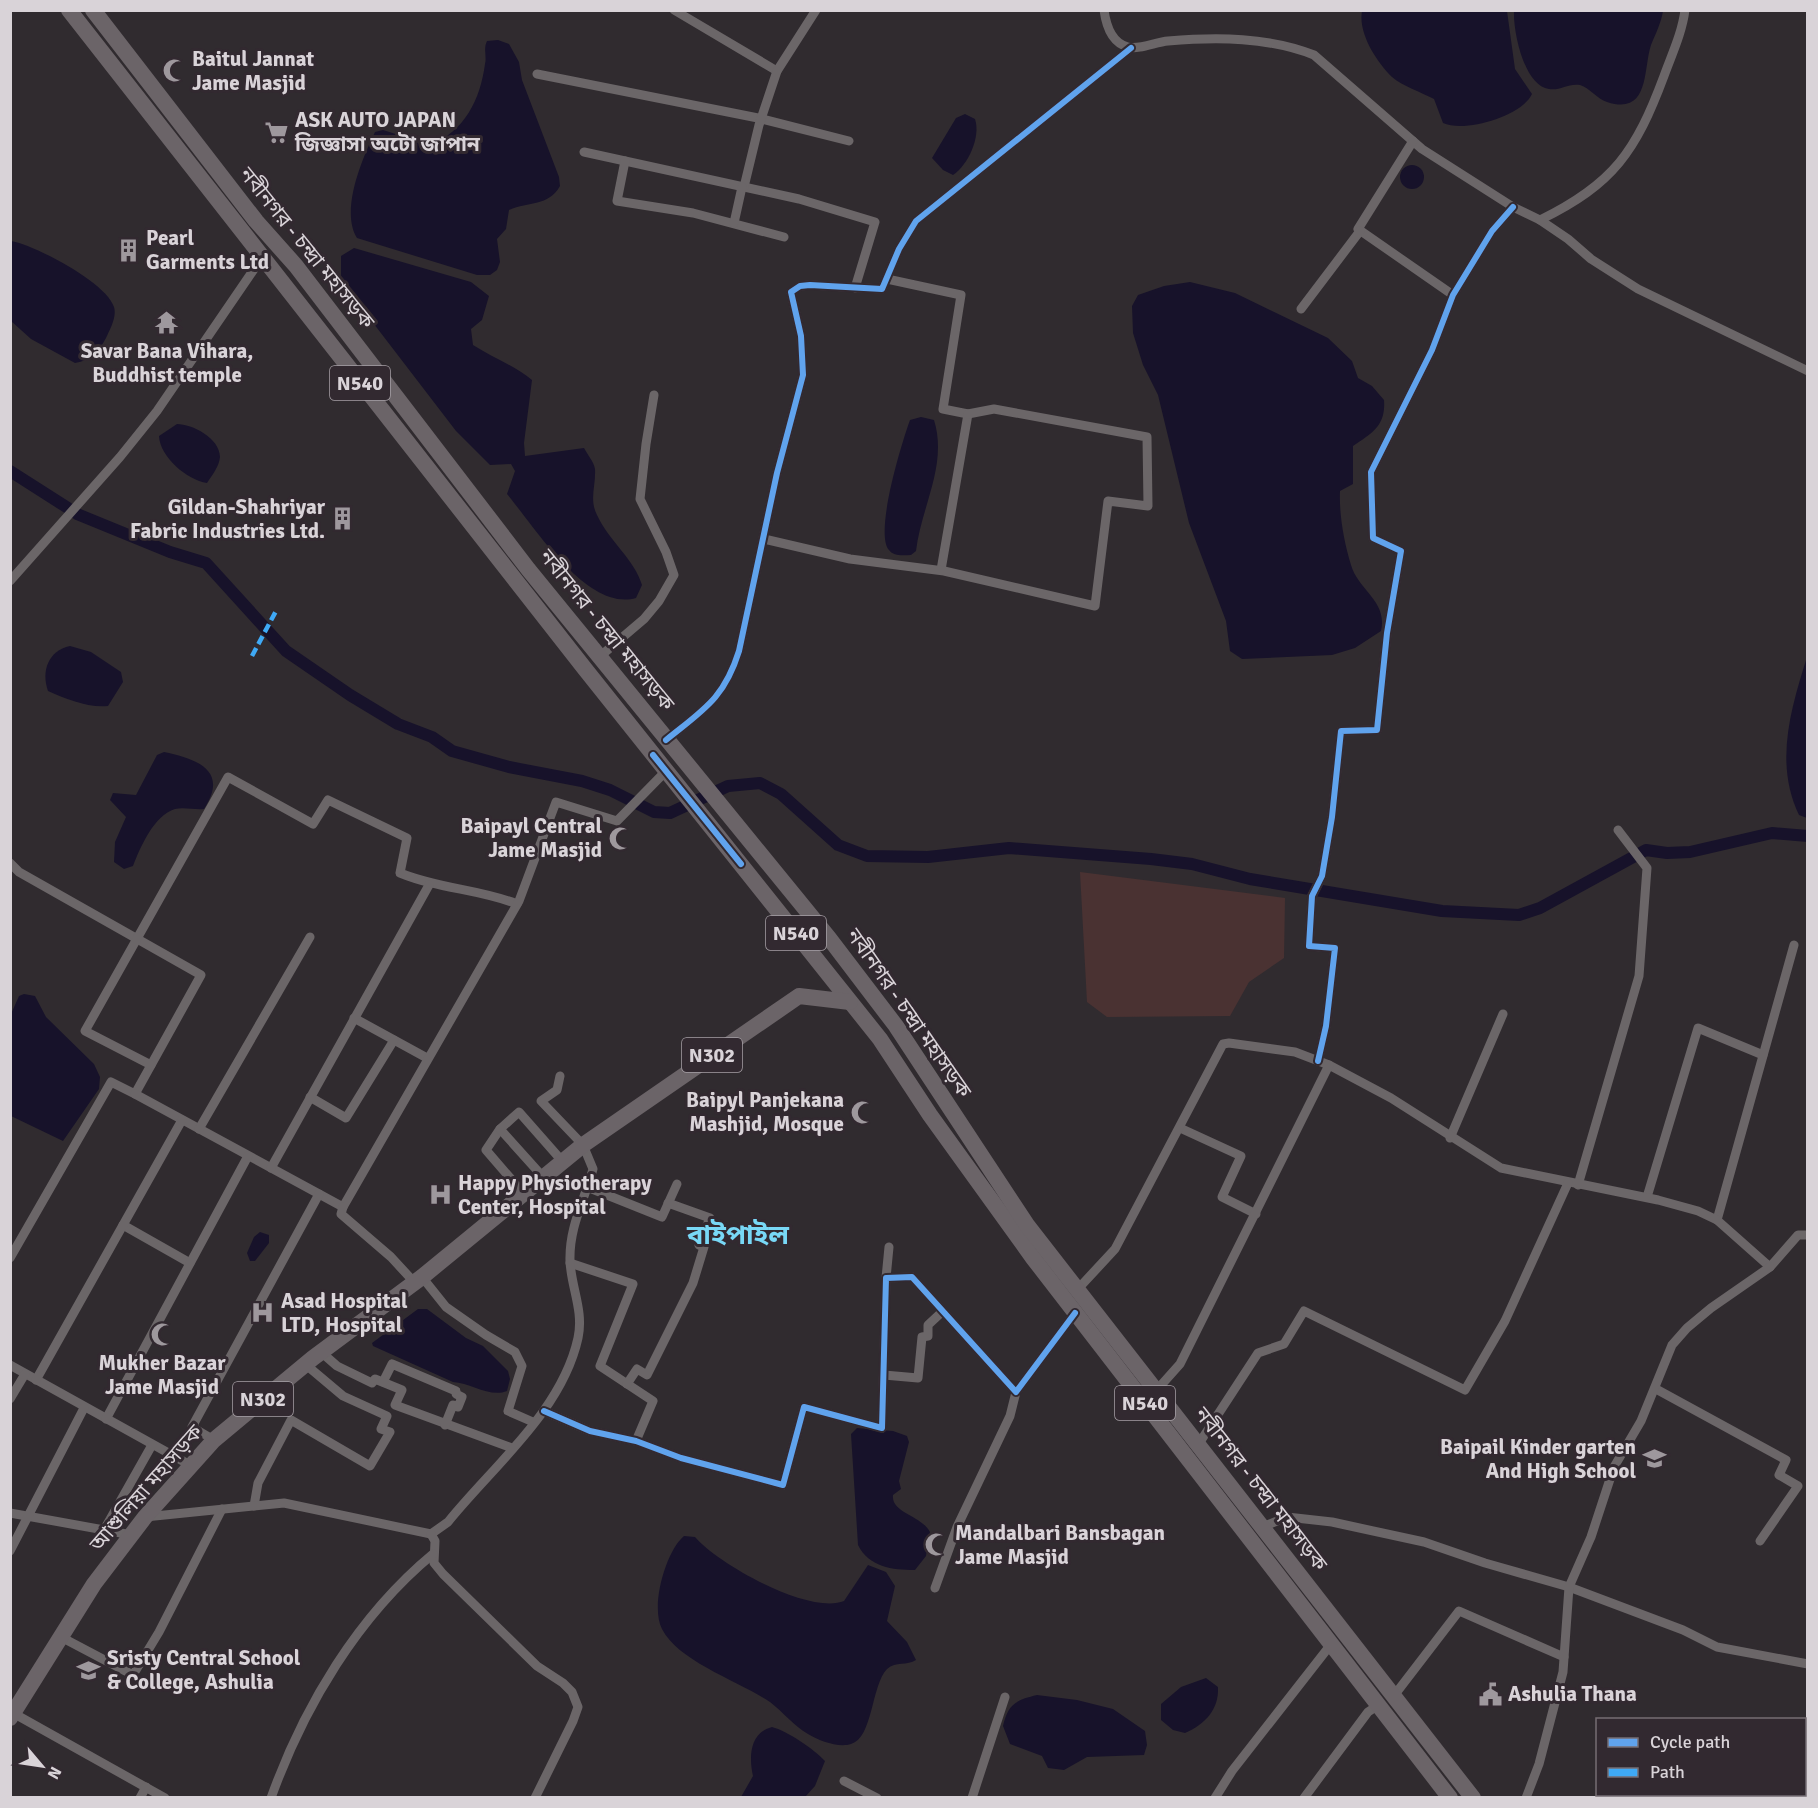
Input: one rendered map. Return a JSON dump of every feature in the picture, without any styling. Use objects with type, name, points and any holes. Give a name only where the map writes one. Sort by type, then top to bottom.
[{"type":"highway","name":"নবীনগর - চন্দ্রা মহাসড়ক","points":[[69,10],[653,755],[880,1039],[930,1115],[1075,1313],[1332,1643],[1387,1700],[1473,1797]]},
{"type":"highway","name":"নবীনগর - চন্দ্রা মহাসড়ক","points":[[93,10],[256,221],[296,266],[528,569],[896,1026],[1027,1225],[1262,1527],[1387,1700],[1450,1797]]},
{"type":"highway","name":"N302","points":[[583,1145],[799,996],[820,996],[849,1002]]},
{"type":"highway","name":"আশুলিয়া মহাসড়ক","points":[[12,1716],[94,1584],[145,1517],[214,1440],[305,1364],[418,1279],[583,1145]]},
{"type":"street","points":[[674,10],[777,71]]},
{"type":"street","points":[[734,223],[761,118],[777,71],[816,10]]},
{"type":"street","points":[[1104,10],[1106,24],[1113,36],[1119,43],[1131,48]]},
{"type":"street","points":[[1540,220],[1560,211],[1608,177],[1634,146],[1661,84],[1683,24],[1685,10]]},
{"type":"street","points":[[668,742],[718,698],[731,676],[764,539],[777,473],[803,375],[801,336],[792,292],[800,286],[810,285],[882,289],[916,221],[1131,48],[1161,41],[1209,38],[1295,47],[1314,55],[1413,141],[1513,207],[1540,220],[1568,239],[1591,260],[1638,289],[1689,311],[1731,336],[1808,371]]},
{"type":"street","points":[[537,74],[761,118],[849,141]]},
{"type":"street","points":[[1301,309],[1360,231],[1358,229],[1413,141]]},
{"type":"street","points":[[584,152],[800,199],[875,222],[855,288]]},
{"type":"street","points":[[626,161],[617,201],[734,223],[784,237]]},
{"type":"street","points":[[1318,1061],[1326,1026],[1335,948],[1309,946],[1312,896],[1322,876],[1332,817],[1341,731],[1377,730],[1386,633],[1401,551],[1373,538],[1371,472],[1432,350],[1453,295],[1492,231],[1513,207]]},
{"type":"street","points":[[1360,231],[1453,295]]},
{"type":"street","points":[[10,581],[120,457],[157,411],[263,256]]},
{"type":"street","points":[[764,539],[850,559],[941,570],[1095,606],[1107,501],[1148,506],[1147,437],[994,409],[968,414],[943,409],[961,295],[886,279]]},
{"type":"street","points":[[598,655],[604,653],[644,619],[659,601],[674,575],[666,552],[640,499],[654,395]]},
{"type":"street","points":[[941,570],[968,414]]},
{"type":"street","points":[[533,1422],[508,1411],[522,1366],[516,1352],[486,1335],[446,1307],[418,1279],[341,1214],[343,1206],[427,1058],[517,904],[556,802],[617,821],[666,771]]},
{"type":"street","points":[[151,1065],[85,1031],[228,777],[313,824],[328,800],[407,837],[400,873],[429,885],[502,898],[517,904]]},
{"type":"street","points":[[1578,1185],[1639,976],[1647,868],[1618,830]]},
{"type":"street","points":[[10,862],[19,872],[201,975],[135,1094]]},
{"type":"street","points":[[271,1168],[429,885]]},
{"type":"street","points":[[198,1129],[310,937]]},
{"type":"street","points":[[1717,1220],[1794,945]]},
{"type":"street","points":[[1450,1138],[1503,1014]]},
{"type":"street","points":[[354,1018],[427,1058]]},
{"type":"street","points":[[1647,1197],[1698,1028],[1763,1055]]},
{"type":"street","points":[[310,1097],[346,1118],[394,1040]]},
{"type":"street","points":[[1077,1290],[1115,1249],[1223,1044],[1295,1052],[1329,1065],[1391,1098],[1450,1138],[1501,1168],[1647,1197],[1717,1220],[1770,1267]]},
{"type":"street","points":[[1155,1392],[1180,1364],[1329,1065]]},
{"type":"street","points":[[145,1517],[284,1503],[431,1534],[448,1522],[544,1411],[559,1390],[579,1336],[579,1312],[570,1263],[575,1216],[593,1169],[583,1145],[541,1101],[556,1090],[560,1076]]},
{"type":"street","points":[[10,1258],[111,1082],[343,1206]]},
{"type":"street","points":[[524,1194],[486,1150],[500,1129],[519,1112],[563,1162]]},
{"type":"street","points":[[36,1380],[182,1120]]},
{"type":"street","points":[[1180,1128],[1241,1156],[1222,1197],[1256,1214]]},
{"type":"street","points":[[500,1129],[544,1178]]},
{"type":"street","points":[[105,1419],[248,1156]]},
{"type":"street","points":[[1198,1445],[1258,1353],[1284,1344],[1304,1311],[1465,1390],[1505,1321],[1568,1183]]},
{"type":"street","points":[[587,1187],[662,1217],[677,1184]]},
{"type":"street","points":[[214,1440],[192,1426],[319,1194]]},
{"type":"street","points":[[627,1384],[637,1369],[647,1375],[693,1283],[704,1247],[699,1245],[710,1218],[668,1203]]},
{"type":"street","points":[[123,1225],[190,1263]]},
{"type":"street","points":[[1526,1797],[1539,1764],[1563,1672],[1569,1587],[1591,1537],[1614,1467],[1641,1421],[1656,1389],[1672,1345],[1687,1328],[1770,1267],[1798,1235],[1808,1235]]},
{"type":"street","points":[[544,1411],[590,1431],[636,1441],[681,1458],[783,1485],[804,1407],[882,1428],[889,1247]]},
{"type":"street","points":[[570,1263],[633,1284],[600,1366],[653,1401],[636,1441]]},
{"type":"street","points":[[886,1278],[912,1277],[1016,1392]]},
{"type":"street","points":[[884,1375],[918,1378],[922,1336],[928,1336],[928,1325],[943,1311]]},
{"type":"street","points":[[935,1588],[957,1527],[1010,1416],[1016,1392],[1075,1313]]},
{"type":"street","points":[[321,1352],[337,1366],[372,1383],[375,1379],[402,1390],[394,1406],[512,1448]]},
{"type":"street","points":[[254,1506],[258,1483],[291,1420],[370,1466],[390,1432],[381,1429],[387,1416],[343,1396],[305,1364]]},
{"type":"street","points":[[383,1382],[392,1364],[456,1391],[456,1394],[462,1396],[458,1407],[453,1405],[445,1425]]},
{"type":"street","points":[[10,1365],[190,1465]]},
{"type":"street","points":[[10,1399],[25,1374]]},
{"type":"street","points":[[1656,1389],[1786,1460],[1779,1474],[1798,1486],[1761,1541]]},
{"type":"street","points":[[10,1551],[30,1517],[84,1408]]},
{"type":"street","points":[[104,1530],[152,1445]]},
{"type":"street","points":[[61,1637],[133,1675],[159,1632],[222,1509]]},
{"type":"street","points":[[10,1513],[132,1535]]},
{"type":"street","points":[[1262,1527],[1287,1517],[1332,1522],[1424,1542],[1485,1563],[1569,1587],[1683,1630],[1717,1647],[1808,1664]]},
{"type":"street","points":[[431,1534],[435,1541],[434,1563],[467,1600],[537,1666],[563,1683],[577,1700],[578,1707],[573,1720],[535,1797]]},
{"type":"street","points":[[271,1797],[298,1732],[357,1635],[409,1574],[433,1554]]},
{"type":"street","points":[[1304,1797],[1368,1712],[1387,1700],[1459,1611],[1564,1657]]},
{"type":"street","points":[[1215,1797],[1232,1771],[1332,1643]]},
{"type":"street","points":[[972,1797],[1005,1697]]},
{"type":"street","points":[[12,1716],[165,1797]]},
{"type":"street","points":[[844,1781],[877,1797]]},
{"type":"street","points":[[140,1797],[146,1787]]},
{"type":"shaded area","points":[[1362,11],[1507,11],[1515,69],[1532,94],[1517,109],[1492,121],[1465,126],[1443,123],[1434,99],[1396,80],[1380,63],[1366,37],[1361,19]]},
{"type":"shaded area","points":[[1514,11],[1663,11],[1651,45],[1645,77],[1638,96],[1631,102],[1621,105],[1603,101],[1580,85],[1557,89],[1540,86],[1527,68],[1522,56],[1518,44]]},
{"type":"shaded area","points":[[498,40],[509,44],[519,62],[522,80],[559,177],[560,186],[555,193],[544,200],[509,210],[506,229],[497,239],[500,262],[497,270],[490,275],[477,275],[357,238],[352,227],[352,200],[359,170],[375,132],[383,130],[430,145],[453,132],[475,102],[483,77],[487,41]]},
{"type":"shaded area","points":[[965,114],[975,119],[975,142],[964,165],[953,175],[943,170],[932,158],[956,118]]},
{"type":"shaded area","points":[[1412,165],[1421,168],[1424,177],[1421,186],[1412,189],[1403,186],[1400,177],[1403,168]]},
{"type":"shaded area","points":[[11,241],[69,266],[109,297],[115,311],[113,323],[103,343],[90,358],[75,363],[31,339],[11,321]]},
{"type":"shaded area","points":[[354,248],[471,282],[489,296],[482,320],[471,329],[473,345],[532,380],[524,443],[525,456],[584,448],[595,469],[593,498],[597,515],[639,576],[642,585],[636,598],[617,599],[599,592],[581,580],[547,545],[507,494],[515,471],[511,464],[490,465],[456,431],[341,281],[341,256]]},
{"type":"shaded area","points":[[1190,282],[1235,293],[1328,338],[1352,361],[1358,378],[1372,386],[1384,400],[1383,416],[1377,428],[1353,446],[1353,484],[1340,491],[1340,509],[1351,565],[1376,604],[1382,621],[1381,631],[1355,648],[1332,655],[1242,659],[1230,651],[1226,621],[1189,523],[1158,395],[1143,365],[1133,333],[1132,306],[1138,295],[1164,286]]},
{"type":"shaded area","points":[[921,417],[934,420],[938,453],[936,470],[916,551],[911,555],[896,555],[889,550],[885,540],[887,507],[901,447],[910,420]]},
{"type":"shaded area","points":[[177,424],[190,426],[204,433],[219,450],[218,464],[207,483],[183,472],[164,452],[159,436]]},
{"type":"shaded area","points":[[70,646],[91,652],[121,672],[123,682],[108,706],[85,704],[48,691],[45,676],[48,663],[56,652]]},
{"type":"shaded area","points":[[1807,657],[1807,818],[1799,815],[1792,795],[1787,776],[1786,756],[1795,696]]},
{"type":"shaded area","points":[[164,752],[198,763],[206,769],[213,785],[211,796],[204,809],[182,808],[167,812],[154,825],[133,866],[124,869],[114,862],[115,842],[126,817],[110,800],[113,793],[136,795],[157,755]]},
{"type":"shaded area","points":[[1080,872],[1285,898],[1284,958],[1249,982],[1230,1016],[1107,1017],[1087,1002]]},
{"type":"shaded area","points":[[24,994],[35,996],[46,1017],[94,1064],[100,1077],[99,1089],[63,1141],[11,1116],[11,1014],[19,996]]},
{"type":"shaded area","points":[[260,1232],[269,1235],[269,1243],[255,1261],[250,1261],[247,1253],[254,1237]]},
{"type":"shaded area","points":[[418,1309],[427,1309],[466,1338],[483,1346],[508,1371],[510,1379],[507,1391],[494,1393],[453,1382],[373,1346],[372,1343]]},
{"type":"shaded area","points":[[857,1428],[893,1431],[907,1436],[909,1442],[899,1481],[901,1489],[893,1495],[894,1501],[901,1510],[926,1526],[930,1532],[926,1556],[915,1570],[890,1568],[875,1563],[858,1545],[851,1434]]},
{"type":"shaded area","points":[[684,1536],[695,1537],[743,1573],[809,1601],[828,1603],[844,1601],[868,1565],[886,1572],[895,1586],[887,1621],[907,1642],[916,1660],[887,1669],[878,1687],[864,1732],[858,1740],[851,1744],[841,1745],[813,1737],[770,1702],[695,1661],[670,1641],[659,1619],[659,1593],[671,1554]]},
{"type":"shaded area","points":[[1206,1678],[1218,1687],[1213,1709],[1204,1721],[1185,1733],[1173,1730],[1161,1720],[1161,1704],[1181,1687]]},
{"type":"shaded area","points":[[1037,1695],[1077,1700],[1113,1709],[1145,1731],[1147,1745],[1144,1755],[1087,1757],[1064,1770],[1048,1768],[1042,1756],[1010,1744],[1003,1726],[1007,1713],[1014,1704]]},
{"type":"shaded area","points":[[772,1727],[800,1741],[825,1761],[815,1786],[805,1797],[741,1797],[753,1776],[751,1754],[755,1740],[764,1730]]},
{"type":"waterway","points":[[10,471],[68,508]]},
{"type":"waterway","points":[[77,514],[170,552],[206,563],[286,651],[350,695],[398,724],[432,737],[452,751],[509,767],[582,781],[610,790],[654,812],[670,813],[728,786],[760,783],[781,794],[838,845],[867,856],[928,857],[1009,848],[1151,859],[1192,864],[1250,879],[1442,911],[1519,915],[1540,908],[1646,850],[1667,853],[1690,852],[1772,833],[1808,836]]},
{"type":"marked path","points":[[252,656],[276,611]]},
{"type":"cycle path","points":[[666,740],[711,702],[726,681],[739,651],[777,473],[803,375],[801,336],[791,292],[800,286],[810,285],[882,289],[899,249],[916,221],[1131,48]]},
{"type":"cycle path","points":[[1318,1061],[1326,1026],[1335,948],[1309,946],[1312,896],[1322,876],[1332,817],[1341,731],[1377,730],[1387,633],[1401,551],[1373,538],[1371,472],[1432,350],[1453,295],[1492,231],[1513,207]]},
{"type":"cycle path","points":[[653,755],[741,864]]},
{"type":"cycle path","points":[[544,1411],[590,1431],[636,1441],[681,1458],[783,1485],[804,1407],[882,1428],[886,1278],[912,1277],[1016,1392],[1075,1313]]},
{"type":"place","name":"Baitul Jannat Jame Masjid","points":[[174,71]]},
{"type":"place","name":"ASK AUTO JAPAN জিজ্ঞাসা অটো জাপান","points":[[277,132]]},
{"type":"place","name":"Pearl Garments Ltd","points":[[128,250]]},
{"type":"place","name":"Savar Bana Vihara, Buddhist temple","points":[[167,323]]},
{"type":"place","name":"Gildan-Shahriyar Fabric Industries Ltd.","points":[[343,519]]},
{"type":"place","name":"Baipayl Central Jame Masjid","points":[[620,838]]},
{"type":"place","name":"Baipyl Panjekana Mashjid, Mosque","points":[[862,1112]]},
{"type":"place","name":"Happy Physiotherapy Center, Hospital","points":[[440,1195]]},
{"type":"place","name":"Asad Hospital LTD, Hospital","points":[[263,1313]]},
{"type":"place","name":"Mukher Bazar Jame Masjid","points":[[162,1335]]},
{"type":"place","name":"Baipail Kinder garten And High School","points":[[1654,1459]]},
{"type":"place","name":"Mandalbari Bansbagan Jame Masjid","points":[[937,1545]]},
{"type":"place","name":"Sristy Central School & College, Ashulia","points":[[89,1670]]},
{"type":"place","name":"Ashulia Thana","points":[[1490,1694]]},
{"type":"district","name":"বাইপাইল","points":[[738,1235]]}]
